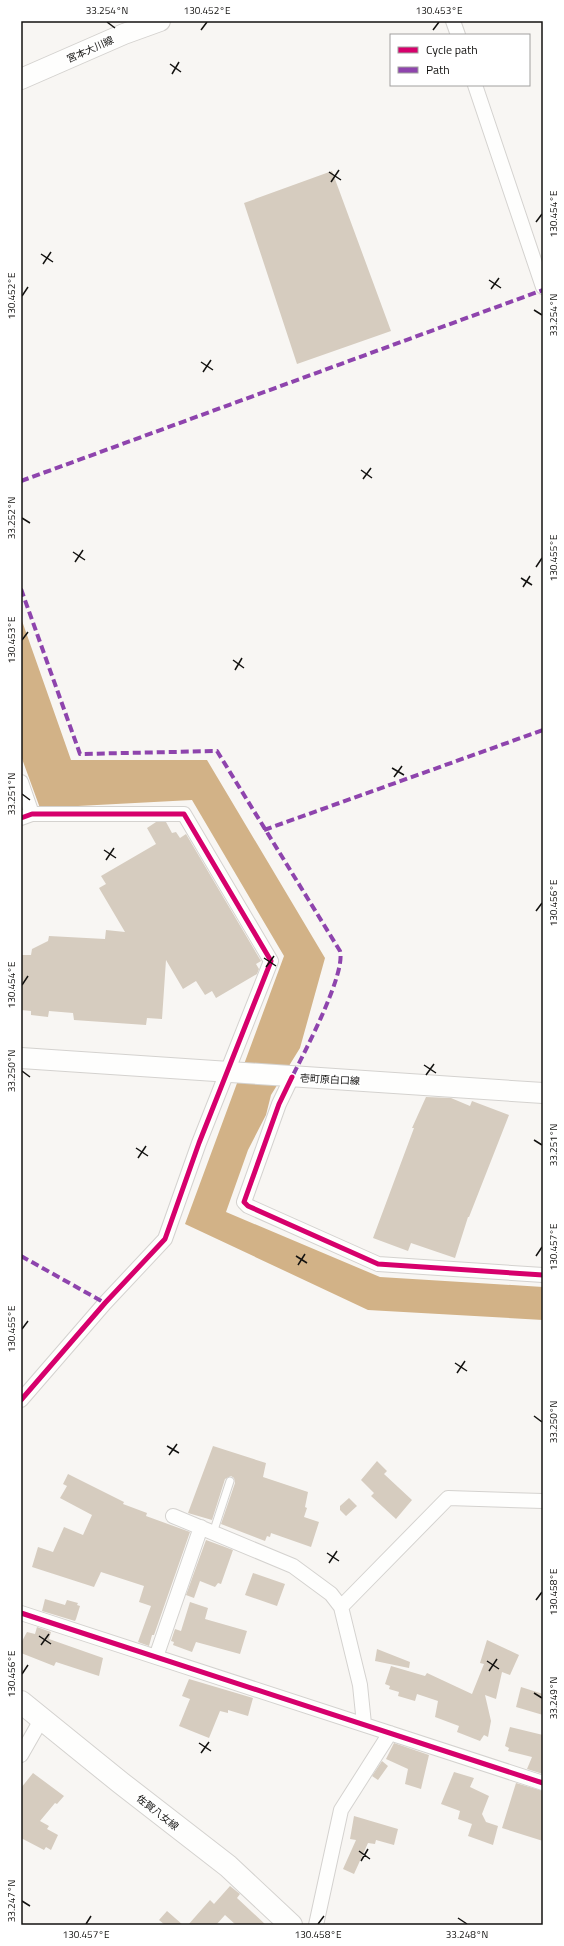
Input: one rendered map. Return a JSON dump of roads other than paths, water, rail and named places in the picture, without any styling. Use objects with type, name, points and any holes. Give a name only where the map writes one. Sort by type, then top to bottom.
[{"type":"main road","name":"宮本大川線","points":[[21,79],[124,34],[160,21]]},
{"type":"main road","name":"壱町原白口線","points":[[21,1058],[543,1093]]},
{"type":"main road","name":"佐賀八女線","points":[[21,1702],[41,1720],[228,1866],[291,1925]]},
{"type":"street","points":[[453,21],[458,34]]},
{"type":"street","points":[[475,86],[543,287]]},
{"type":"street","points":[[21,782],[27,816],[184,814],[271,961],[232,1072],[199,1143],[165,1239],[105,1303],[21,1400]]},
{"type":"street","points":[[287,1076],[279,1104],[244,1202],[248,1206],[378,1264],[543,1276]]},
{"type":"street","points":[[341,1607],[448,1498],[543,1501]]},
{"type":"street","points":[[173,1516],[292,1566],[331,1594],[341,1607],[360,1685],[364,1724]]},
{"type":"street","points":[[156,1657],[207,1530]]},
{"type":"street","points":[[21,1613],[543,1783]]},
{"type":"street","points":[[21,1755],[41,1720]]},
{"type":"street","points":[[316,1925],[341,1810],[390,1733]]},
{"type":"lane","points":[[207,1530],[230,1482]]}]
